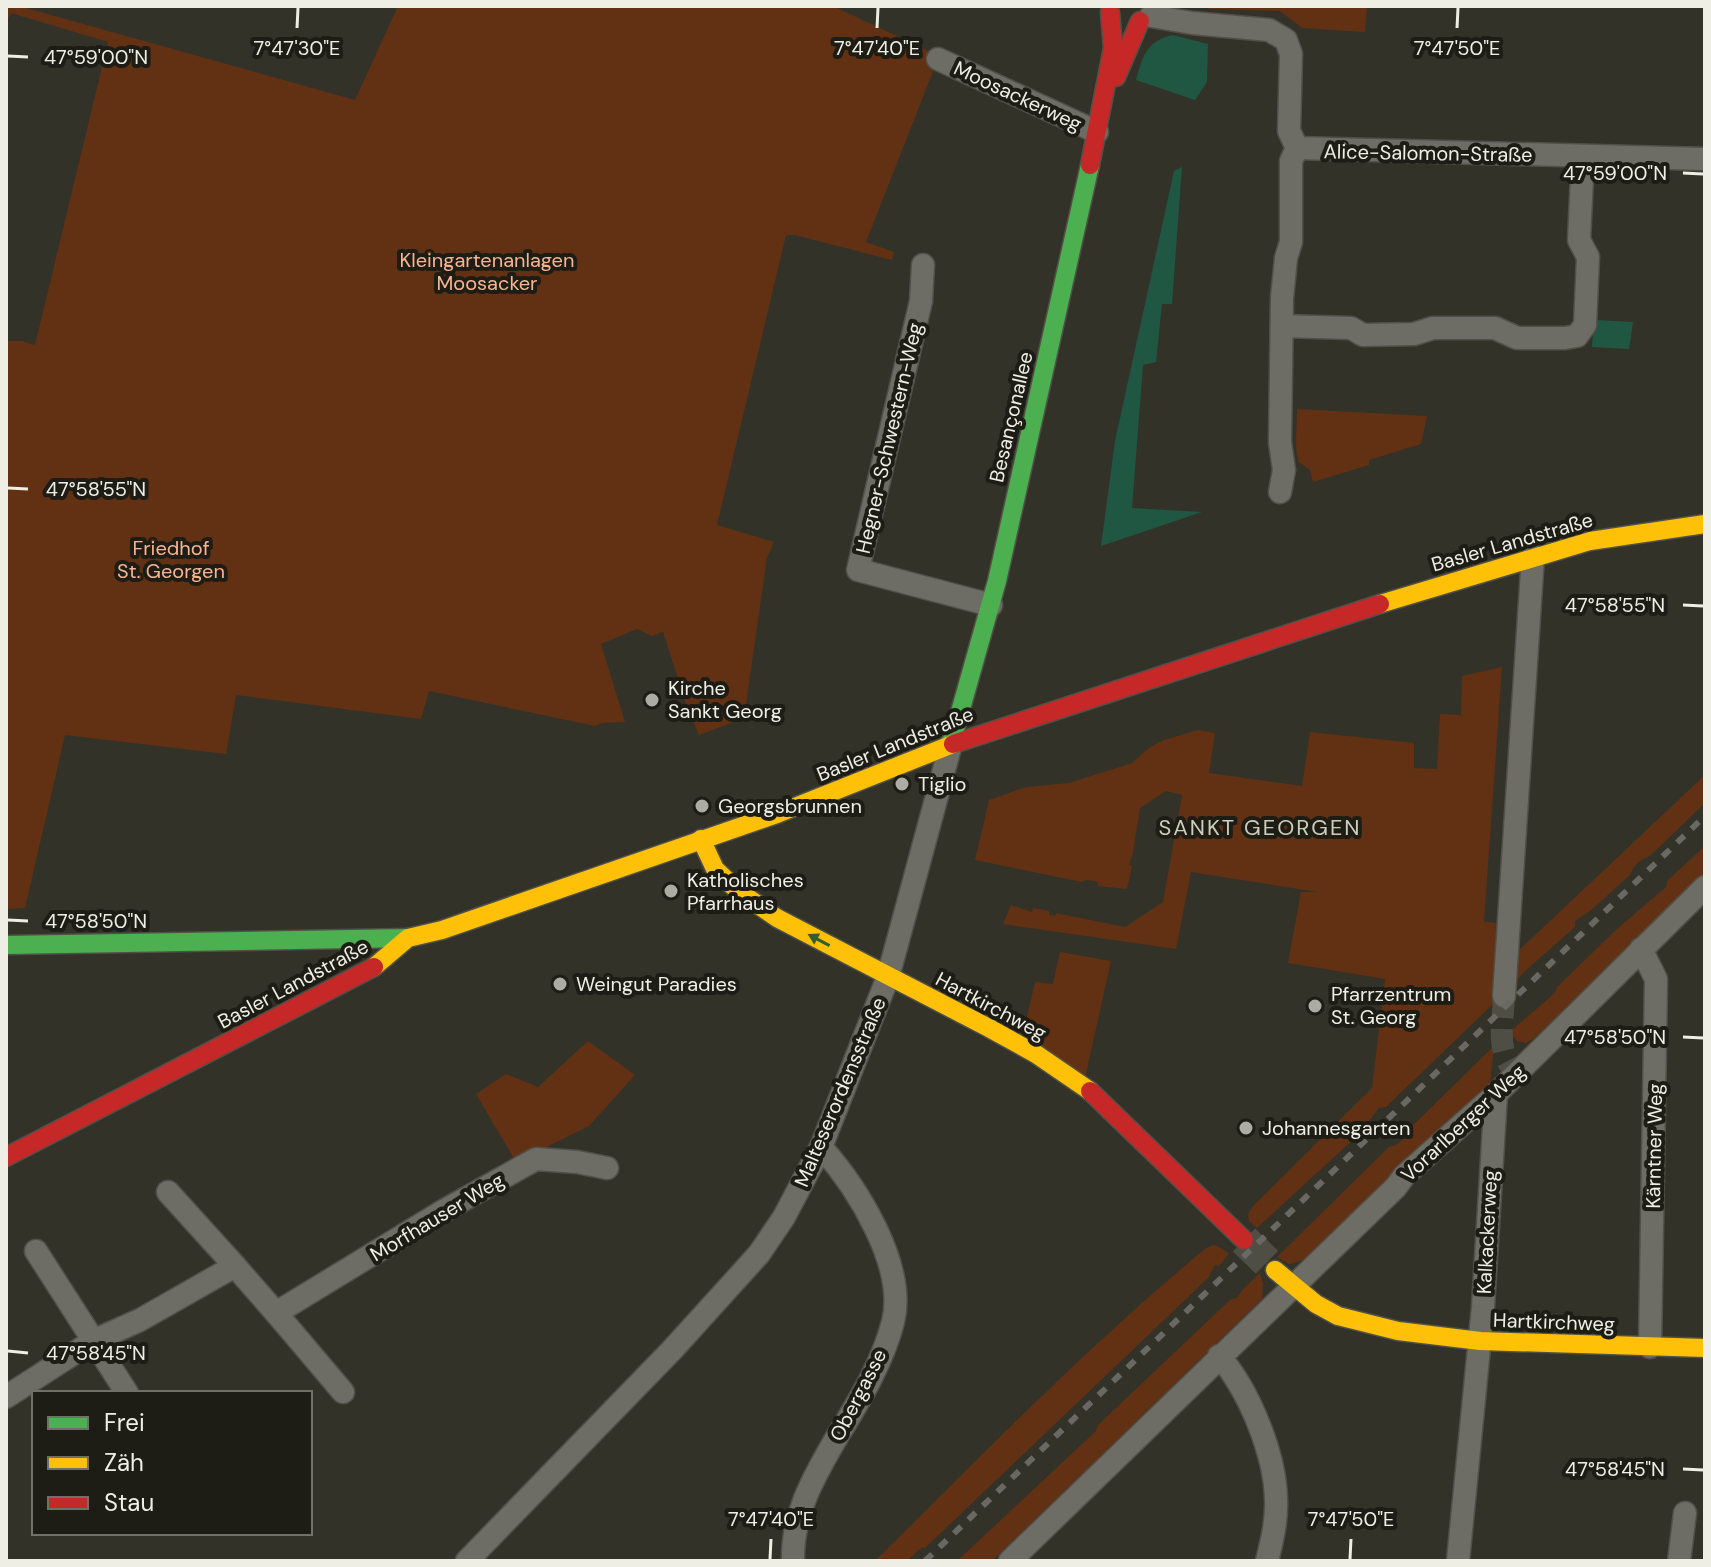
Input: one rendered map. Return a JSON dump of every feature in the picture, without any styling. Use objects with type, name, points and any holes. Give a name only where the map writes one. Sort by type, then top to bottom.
[{"type":"street","name":"Alice-Salomon-Straße","points":[[1178,6],[1206,24]]},
{"type":"street","name":"Besançonallee","points":[[1108,9],[1124,21],[1150,14]]},
{"type":"street","name":"Besançonallee","points":[[951,744],[991,605],[1105,98],[1113,48],[1108,9]]},
{"type":"street","name":"Alice-Salomon-Straße","points":[[1150,14],[1206,24],[1269,30],[1286,40],[1291,54],[1289,131],[1297,148],[1705,159]]},
{"type":"street","name":"Besançonallee","points":[[1105,98],[1150,14]]},
{"type":"street","name":"Moosackerweg","points":[[938,59],[1097,132]]},
{"type":"street","points":[[1280,492],[1284,470],[1280,442],[1282,326],[1286,258],[1291,242],[1291,161],[1297,148]]},
{"type":"street","points":[[1282,326],[1351,328],[1363,335],[1414,334],[1433,328],[1495,328],[1517,338],[1577,336],[1585,325],[1588,257],[1579,240],[1583,156]]},
{"type":"street","name":"Hegner-Schwestern-Weg","points":[[923,265],[921,301],[858,570],[991,605]]},
{"type":"street","name":"Basler Landstraße","points":[[6,1157],[372,969],[408,938],[442,930],[807,803],[951,744],[1533,556],[1605,538],[1705,524]]},
{"type":"street","points":[[1504,996],[1533,556]]},
{"type":"street","name":"Malteserordensstraße","points":[[467,1561],[600,1426],[759,1254],[784,1217],[821,1147],[888,977],[951,744]]},
{"type":"street","name":"Hartkirchweg","points":[[701,839],[715,869],[737,890],[777,918],[989,1028],[1085,1086],[1244,1240]]},
{"type":"street","name":"Vorarlberger Weg","points":[[1010,1561],[1219,1356],[1294,1287],[1404,1176],[1496,1094],[1705,887]]},
{"type":"street","points":[[6,945],[408,938]]},
{"type":"street","name":"Kärntner Weg","points":[[1641,949],[1656,979],[1650,1347]]},
{"type":"street","name":"Kalkackerweg","points":[[1458,1561],[1480,1341],[1496,1094]]},
{"type":"street","name":"Obergasse","points":[[793,1561],[801,1506],[811,1482],[869,1383],[894,1320],[894,1285],[879,1237],[837,1164],[821,1147]]},
{"type":"street","name":"Morfhauser Weg","points":[[276,1313],[445,1210],[536,1159],[607,1168]]},
{"type":"street","points":[[168,1192],[343,1392]]},
{"type":"street","points":[[36,1251],[126,1391]]},
{"type":"street","points":[[6,1397],[93,1341],[140,1320],[235,1266]]},
{"type":"street","name":"Hartkirchweg","points":[[1275,1270],[1316,1304],[1338,1316],[1398,1331],[1480,1341],[1705,1348]]},
{"type":"street","points":[[1219,1356],[1235,1374],[1254,1413],[1273,1469],[1275,1521],[1267,1561]]},
{"type":"street","points":[[1679,1561],[1685,1513]]},
{"type":"green space","points":[[6,6],[19,6],[355,100],[398,6],[833,6],[939,56],[866,242],[894,252],[892,260],[786,235],[717,525],[774,542],[767,558],[744,718],[699,735],[663,632],[652,636],[637,629],[601,644],[625,722],[595,726],[429,691],[421,719],[236,695],[226,754],[65,735],[25,908],[6,909],[6,341],[35,345],[108,42],[11,13],[6,23]]},
{"type":"green space","points":[[1205,6],[1367,6],[1365,32],[1302,28],[1280,11],[1209,9]]},
{"type":"green space","points":[[1297,409],[1427,416],[1421,444],[1369,460],[1369,465],[1313,482],[1310,470],[1298,461]]},
{"type":"green space","points":[[1502,667],[1484,922],[1496,923],[1494,1003],[1386,1107],[1379,1108],[1358,1135],[1257,1228],[1249,1221],[1248,1214],[1253,1206],[1372,1088],[1385,979],[1288,963],[1301,892],[1317,892],[1191,872],[1176,949],[1003,924],[1011,905],[1032,912],[1033,908],[1049,911],[1049,915],[1055,916],[1056,913],[1125,927],[1163,902],[1182,795],[1166,791],[1140,808],[1127,889],[1098,886],[1098,882],[1082,882],[975,860],[989,800],[1026,787],[1069,783],[1132,763],[1150,747],[1164,740],[1198,730],[1215,733],[1209,773],[1302,786],[1310,732],[1414,743],[1414,768],[1437,769],[1440,714],[1461,715],[1462,676]]},
{"type":"green space","points":[[1705,775],[1705,803],[1650,856],[1638,863],[1630,875],[1575,921],[1575,927],[1514,984],[1516,953]]},
{"type":"green space","points":[[1705,846],[1705,876],[1533,1039],[1526,1043],[1517,1041],[1513,1029],[1555,993],[1557,987],[1666,887],[1667,881]]},
{"type":"green space","points":[[1060,952],[1111,961],[1085,1078],[1023,1034],[1035,982],[1053,984]]},
{"type":"green space","points":[[588,1041],[635,1075],[589,1126],[516,1162],[476,1094],[506,1074],[538,1087]]},
{"type":"green space","points":[[1494,1046],[1490,1085],[1307,1259],[1289,1264],[1277,1257],[1389,1147],[1406,1137],[1407,1131]]},
{"type":"green space","points":[[1214,1245],[1229,1254],[1219,1266],[1215,1265],[1208,1278],[925,1548],[922,1547],[907,1561],[875,1561],[1078,1361],[1206,1248]]},
{"type":"green space","points":[[1260,1273],[1262,1299],[992,1561],[957,1561],[1231,1299],[1237,1298]]},
{"type":"shaded area","points":[[1173,35],[1208,44],[1207,82],[1195,100],[1136,80],[1151,45]]},
{"type":"shaded area","points":[[1182,167],[1172,304],[1162,304],[1156,362],[1143,365],[1132,508],[1202,512],[1101,546],[1115,441],[1174,171]]},
{"type":"shaded area","points":[[1594,320],[1633,322],[1629,349],[1592,347]]},
{"type":"tunnel","points":[[1504,996],[1503,1047],[1517,1073]]},
{"type":"tunnel","points":[[1244,1240],[1275,1270]]},
{"type":"railway","points":[[925,1561],[1705,816]]},
{"type":"traffic: fast","points":[[951,744],[997,581],[1090,165]]},
{"type":"traffic: fast","points":[[6,945],[408,938]]},
{"type":"traffic: slow","points":[[1380,604],[1590,541],[1705,524]]},
{"type":"traffic: slow","points":[[374,967],[408,938],[442,930],[777,814],[953,744]]},
{"type":"traffic: slow","points":[[701,839],[715,869],[737,890],[777,918],[989,1028],[1036,1054],[1090,1091]]},
{"type":"traffic: slow","points":[[1275,1270],[1316,1304],[1338,1316],[1398,1331],[1480,1341],[1705,1348]]},
{"type":"traffic: jam","points":[[1090,165],[1113,48],[1110,12]]},
{"type":"traffic: jam","points":[[1116,77],[1140,21]]},
{"type":"traffic: jam","points":[[953,744],[1380,604]]},
{"type":"traffic: jam","points":[[6,1157],[374,967]]},
{"type":"traffic: jam","points":[[1090,1091],[1244,1240]]},
{"type":"place","name":"Kirche Sankt Georg","points":[[652,700]]},
{"type":"place","name":"Tiglio","points":[[902,784]]},
{"type":"place","name":"Georgsbrunnen","points":[[702,806]]},
{"type":"place","name":"Katholisches Pfarrhaus","points":[[671,891]]},
{"type":"place","name":"Weingut Paradies","points":[[560,984]]},
{"type":"place","name":"Pfarrzentrum St. Georg","points":[[1315,1006]]},
{"type":"place","name":"Johannesgarten","points":[[1246,1128]]},
{"type":"district","name":"SANKT GEORGEN","points":[[1260,827]]},
{"type":"park label","name":"Kleingartenanlagen Moosacker","points":[[487,272]]},
{"type":"park label","name":"Friedhof St. Georgen","points":[[171,560]]}]
